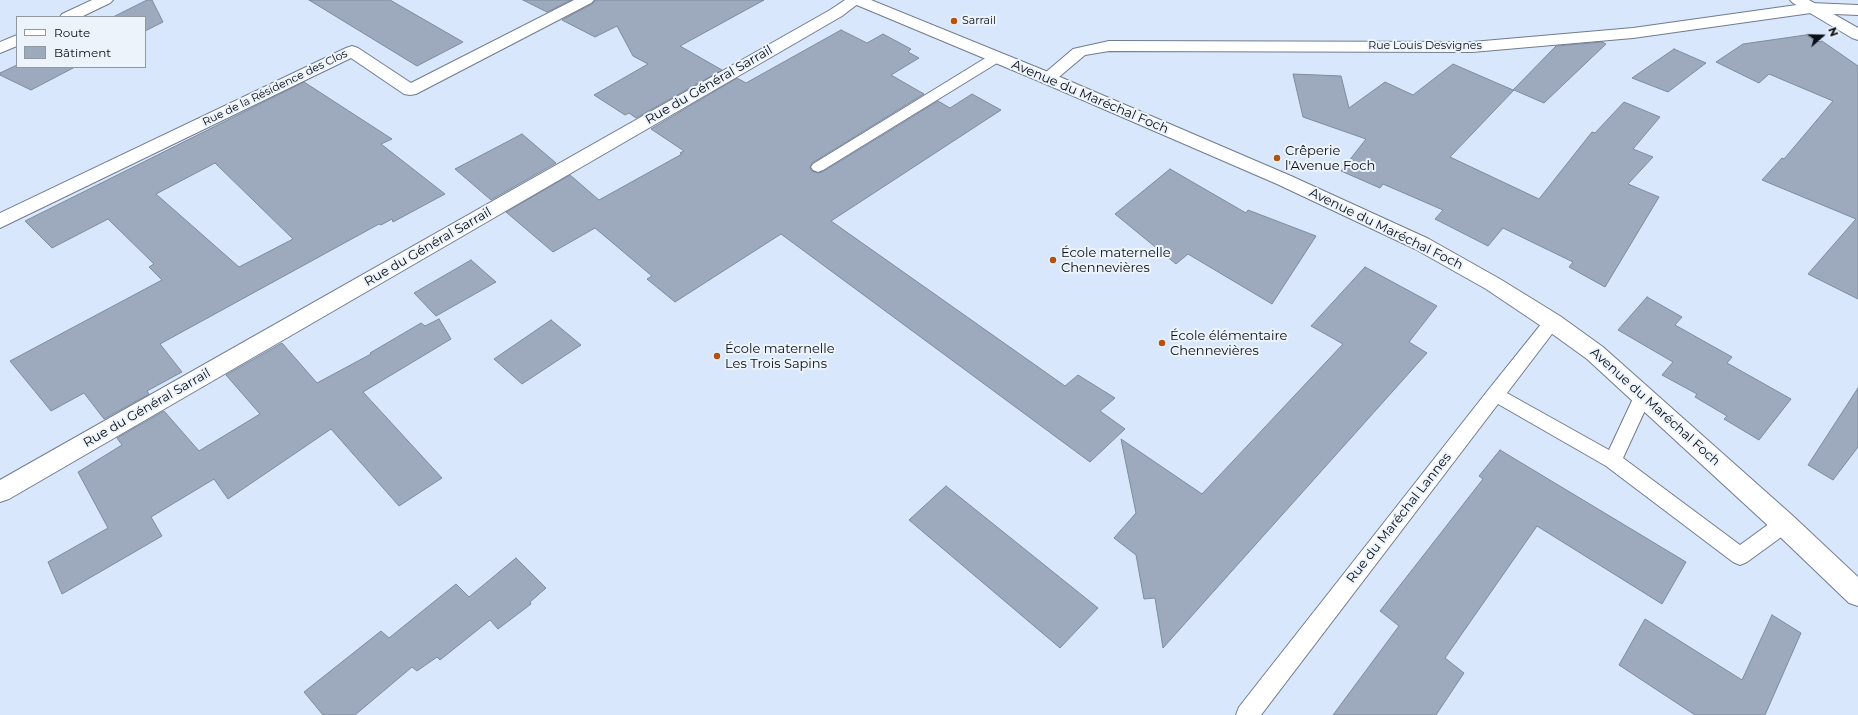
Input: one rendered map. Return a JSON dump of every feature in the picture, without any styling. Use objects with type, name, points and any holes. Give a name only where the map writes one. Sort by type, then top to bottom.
[{"type":"street","points":[[70,16],[105,0]]},
{"type":"street","name":"Rue de la Résidence des Clos","points":[[0,221],[352,51],[410,90],[586,0]]},
{"type":"street","name":"Avenue du Maréchal Foch","points":[[856,0],[1047,78],[1284,180],[1422,244],[1493,284],[1552,322],[1595,353],[1784,524],[1858,594]]},
{"type":"street","name":"Rue du Général Sarrail","points":[[0,492],[836,13],[856,0]]},
{"type":"street","points":[[1805,4],[1858,35]]},
{"type":"street","name":"Rue Louis Desvignes","points":[[1047,78],[1079,52],[1109,46],[1472,47],[1633,32],[1805,4],[1858,10]]},
{"type":"street","points":[[0,48],[16,40]]},
{"type":"lane","points":[[818,168],[997,57]]},
{"type":"lane","name":"Rue du Maréchal Lannes","points":[[1247,715],[1552,322]]},
{"type":"lane","points":[[1495,394],[1613,462],[1740,556],[1784,524]]},
{"type":"lane","points":[[1613,462],[1642,395]]},
{"type":"building","points":[[147,0],[152,0],[163,22],[146,30],[146,16],[115,16]]},
{"type":"building","points":[[309,0],[390,0],[463,42],[417,66]]},
{"type":"building","points":[[523,0],[571,0],[547,12]]},
{"type":"building","points":[[596,0],[764,0],[680,46],[722,70],[636,118],[629,113],[625,115],[594,95],[648,64],[633,56],[617,26],[595,37],[562,20],[592,4]]},
{"type":"building","points":[[841,30],[867,43],[883,34],[911,49],[908,52],[919,58],[891,75],[924,94],[812,163],[810,168],[812,171],[819,173],[824,171],[938,101],[950,108],[972,94],[1001,110],[831,221],[1065,386],[1078,375],[1115,398],[1100,411],[1125,429],[1090,462],[781,234],[675,302],[647,279],[652,276],[595,228],[553,252],[506,212],[570,175],[599,200],[682,154],[680,153],[684,151],[651,129],[737,78],[746,83]]},
{"type":"building","points":[[1806,35],[1817,42],[1822,41],[1858,66],[1858,299],[1808,274],[1856,219],[1762,180],[1782,158],[1784,159],[1833,101],[1769,74],[1759,83],[1716,62],[1743,44]]},
{"type":"building","points":[[1602,42],[1606,44],[1544,103],[1514,90],[1450,157],[1539,199],[1592,132],[1595,133],[1624,102],[1660,117],[1633,149],[1653,157],[1628,184],[1659,197],[1605,287],[1569,267],[1573,262],[1503,228],[1488,246],[1435,219],[1443,210],[1383,184],[1380,188],[1341,171],[1366,139],[1303,117],[1293,74],[1341,76],[1349,108],[1385,82],[1413,95],[1453,64],[1513,90],[1556,46]]},
{"type":"building","points":[[1674,49],[1706,63],[1668,92],[1632,78]]},
{"type":"building","points":[[16,65],[16,68],[73,68],[31,90],[0,75],[0,73]]},
{"type":"building","points":[[304,82],[392,139],[381,144],[445,194],[393,222],[392,219],[381,225],[379,224],[160,344],[182,372],[147,391],[149,394],[104,419],[84,393],[51,411],[10,361],[162,280],[149,267],[154,264],[108,219],[52,248],[25,221]],"holes":[[[215,163],[293,239],[239,267],[156,194]]]},
{"type":"building","points":[[522,134],[556,163],[491,200],[455,169]]},
{"type":"building","points":[[1170,169],[1246,213],[1248,210],[1316,236],[1272,304],[1188,254],[1176,264],[1115,214]]},
{"type":"building","points":[[471,260],[496,282],[436,316],[414,293]]},
{"type":"building","points":[[1365,267],[1437,306],[1409,342],[1427,353],[1163,648],[1155,598],[1144,599],[1136,555],[1114,538],[1136,513],[1121,439],[1202,494],[1343,344],[1311,326]]},
{"type":"building","points":[[1647,297],[1682,317],[1675,325],[1732,357],[1727,363],[1791,399],[1759,440],[1724,419],[1727,416],[1695,397],[1697,394],[1662,375],[1673,362],[1618,330]]},
{"type":"building","points":[[439,319],[451,339],[363,392],[442,478],[399,506],[331,429],[228,499],[214,479],[151,517],[162,536],[62,594],[48,562],[108,528],[78,472],[122,445],[117,438],[164,411],[199,451],[260,414],[226,375],[282,343],[317,383],[371,354],[370,353],[421,323],[425,326]]},
{"type":"building","points":[[551,320],[581,345],[522,384],[494,359]]},
{"type":"building","points":[[1858,388],[1858,447],[1833,480],[1808,465]]},
{"type":"building","points":[[1500,450],[1686,562],[1662,604],[1537,526],[1445,658],[1464,673],[1436,715],[1333,715],[1399,626],[1380,611],[1483,479],[1479,476]]},
{"type":"building","points":[[946,486],[1098,608],[1060,648],[909,520]]},
{"type":"building","points":[[516,558],[546,588],[530,602],[531,604],[498,629],[490,620],[440,660],[437,657],[417,671],[412,667],[355,715],[323,715],[304,692],[381,631],[389,638],[456,584],[469,597]]},
{"type":"building","points":[[1772,615],[1801,633],[1765,715],[1695,715],[1619,665],[1645,619],[1742,680]]},
{"type":"place","name":"Sarrail","points":[[954,21]]},
{"type":"place","name":"Crêperie l'Avenue Foch","points":[[1277,158]]},
{"type":"place","name":"École maternelle Chennevières","points":[[1053,260]]},
{"type":"place","name":"École élémentaire Chennevières","points":[[1162,343]]},
{"type":"place","name":"École maternelle Les Trois Sapins","points":[[717,356]]}]
